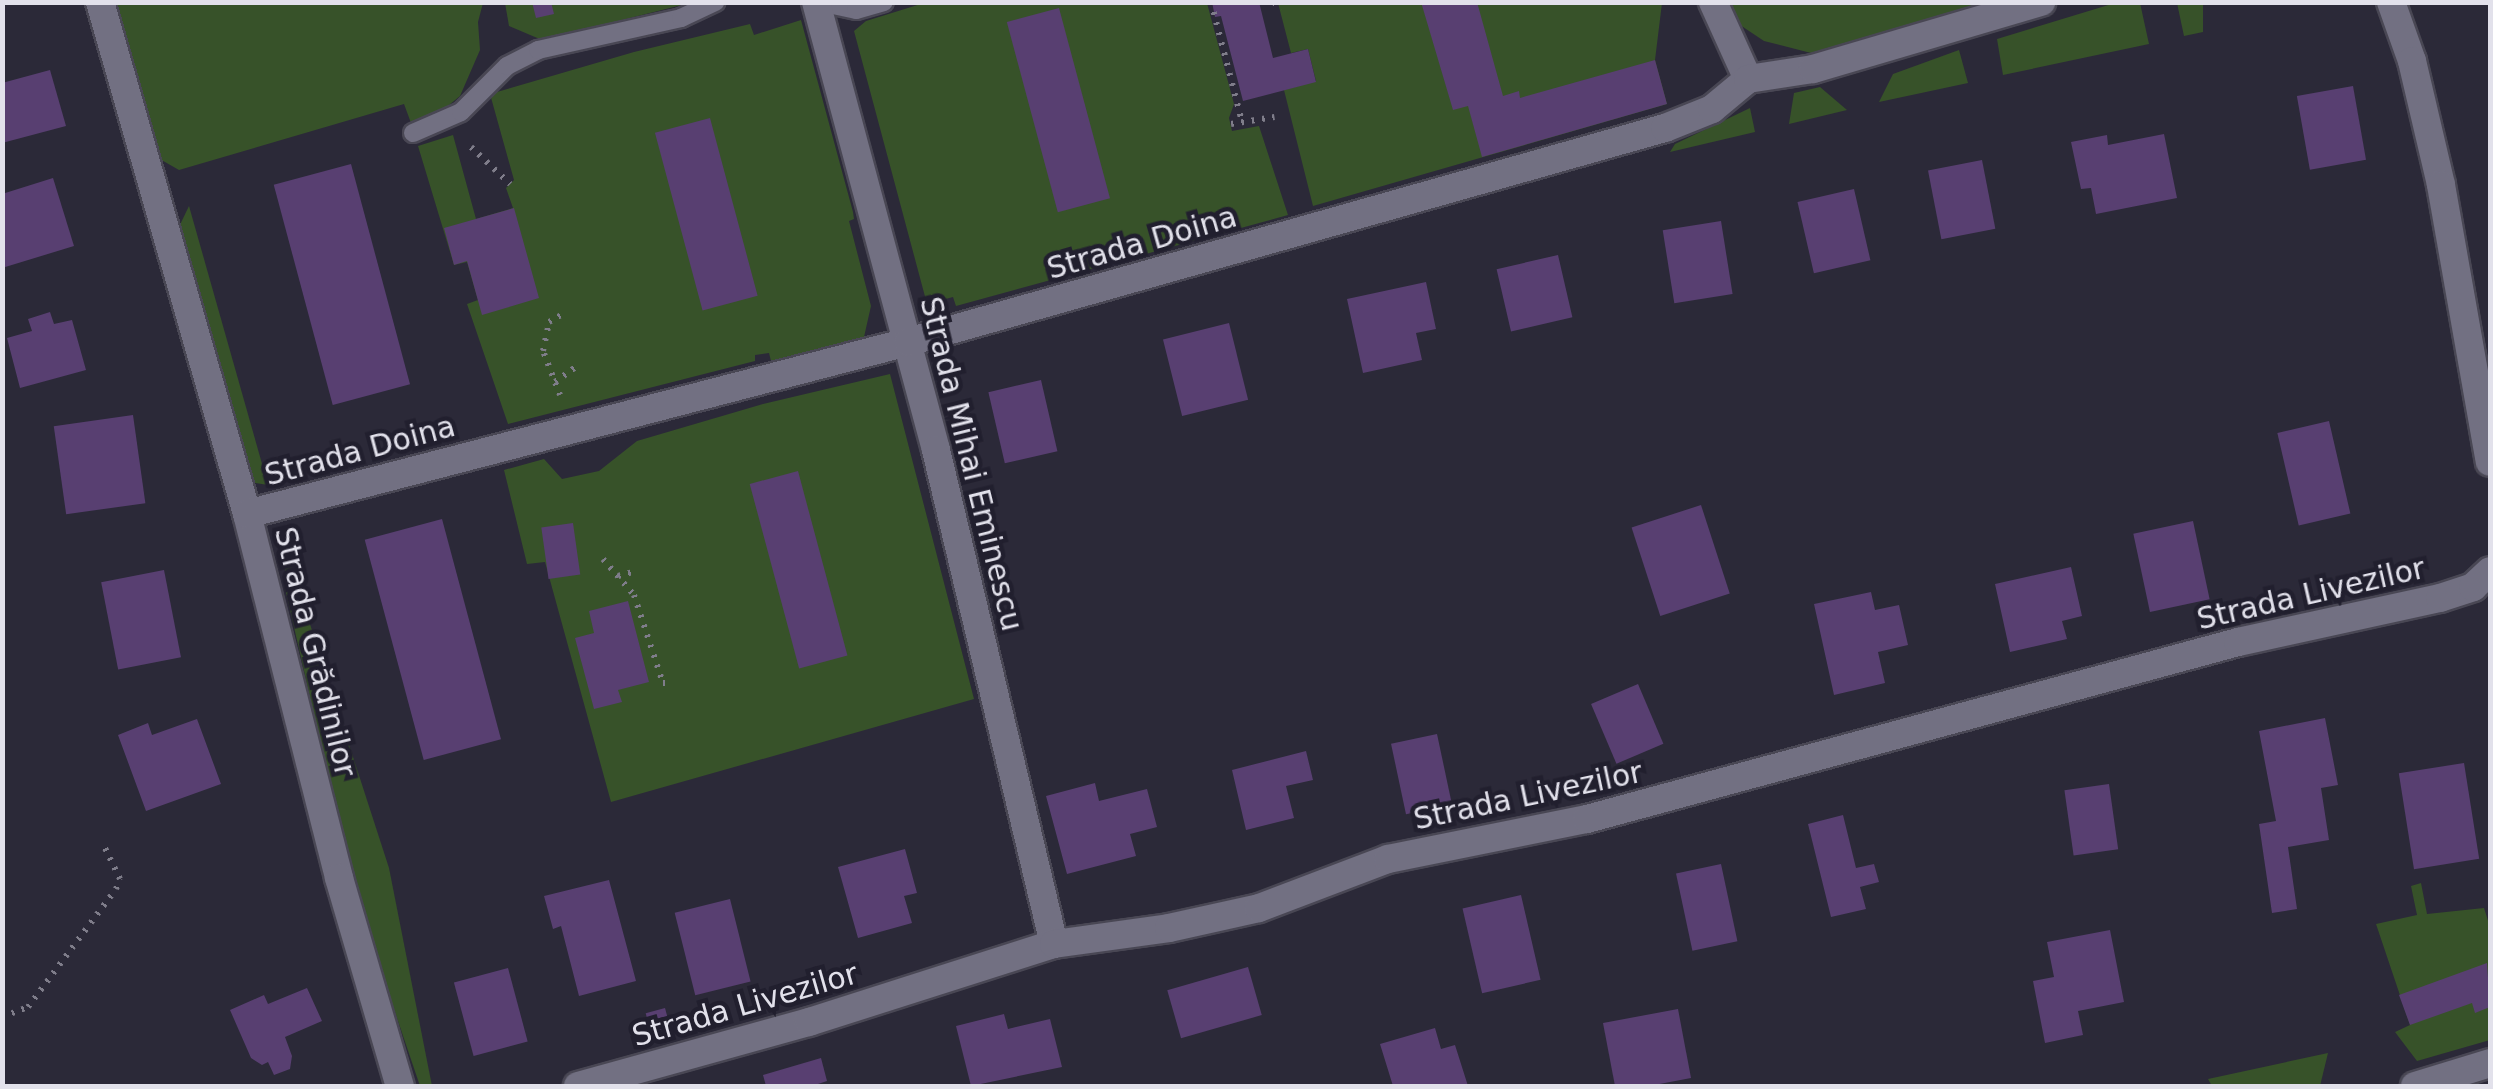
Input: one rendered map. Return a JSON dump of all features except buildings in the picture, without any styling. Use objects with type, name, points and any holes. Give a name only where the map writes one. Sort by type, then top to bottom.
[{"type":"street","name":"Strada Grădinilor","points":[[100,2],[246,514],[340,878],[400,1086]]},
{"type":"street","name":"Strada Mihai Eminescu","points":[[817,2],[908,342],[1054,944]]},
{"type":"street","points":[[1713,2],[1748,79]]},
{"type":"street","name":"Strada Doina","points":[[246,514],[908,342],[1665,128],[1712,109],[1748,79],[1813,69],[2040,2]]},
{"type":"street","points":[[2391,2],[2416,78],[2490,462]]},
{"type":"street","name":"Strada Livezilor","points":[[578,1086],[809,1022],[1054,944],[1168,928],[1259,908],[1388,860],[1587,820],[2238,642],[2440,598],[2473,587],[2490,570]]},
{"type":"street","points":[[2415,1086],[2490,1063]]},
{"type":"lane","points":[[414,132],[462,112],[507,66],[538,50],[681,18],[716,2]]},
{"type":"lane","points":[[817,2],[856,10],[884,2]]},
{"type":"path","points":[[1210,2],[1242,122]]},
{"type":"path","points":[[1231,124],[1274,117]]},
{"type":"path","points":[[471,148],[510,184]]},
{"type":"path","points":[[560,315],[550,322],[543,351],[572,429]]},
{"type":"path","points":[[555,382],[576,367]]},
{"type":"path","points":[[602,559],[634,596],[663,683],[670,683]]},
{"type":"path","points":[[618,576],[633,572]]},
{"type":"path","points":[[2,1017],[28,1007],[116,888],[120,879],[102,842]]},
{"type":"green space","points":[[116,3],[483,3],[478,22],[480,50],[460,96],[432,119],[411,123],[404,104],[179,170],[158,158],[147,131]]},
{"type":"green space","points":[[505,3],[690,3],[542,40],[509,26]]},
{"type":"green space","points":[[924,3],[1207,3],[1234,104],[1229,118],[1232,131],[1259,126],[1288,215],[956,306],[953,297],[927,304],[854,31],[866,21]]},
{"type":"green space","points":[[1278,3],[1662,3],[1655,60],[1667,104],[1313,206],[1284,90],[1316,81],[1308,49],[1291,53]]},
{"type":"green space","points":[[1732,3],[2003,3],[1811,53],[1764,41],[1737,23]]},
{"type":"green space","points":[[2115,3],[2140,3],[2149,44],[2003,75],[1997,39]]},
{"type":"green space","points":[[2177,3],[2203,3],[2203,32],[2184,36]]},
{"type":"green space","points":[[801,20],[853,212],[854,219],[849,221],[871,306],[864,337],[771,361],[769,353],[755,355],[755,361],[508,424],[467,304],[478,300],[467,262],[454,265],[418,146],[453,135],[476,219],[513,208],[506,188],[514,180],[490,94],[634,52],[750,24],[754,35]]},
{"type":"green space","points":[[1959,50],[1968,83],[1879,102],[1893,74]]},
{"type":"green space","points":[[1820,87],[1847,110],[1789,124],[1794,93]]},
{"type":"green space","points":[[1750,108],[1755,132],[1670,152],[1675,144]]},
{"type":"green space","points":[[189,206],[268,485],[249,482],[176,233]]},
{"type":"green space","points":[[890,374],[974,699],[611,802],[545,562],[527,564],[504,470],[544,459],[562,479],[599,471],[637,441],[763,404]]},
{"type":"green space","points":[[285,547],[389,868],[432,1086],[420,1086],[356,897],[285,588]]},
{"type":"green space","points":[[2421,883],[2427,914],[2484,908],[2490,927],[2490,1040],[2417,1061],[2395,1032],[2410,1025],[2376,924],[2417,915],[2411,886]]},
{"type":"green space","points":[[2328,1053],[2320,1086],[2212,1086],[2208,1079]]}]
